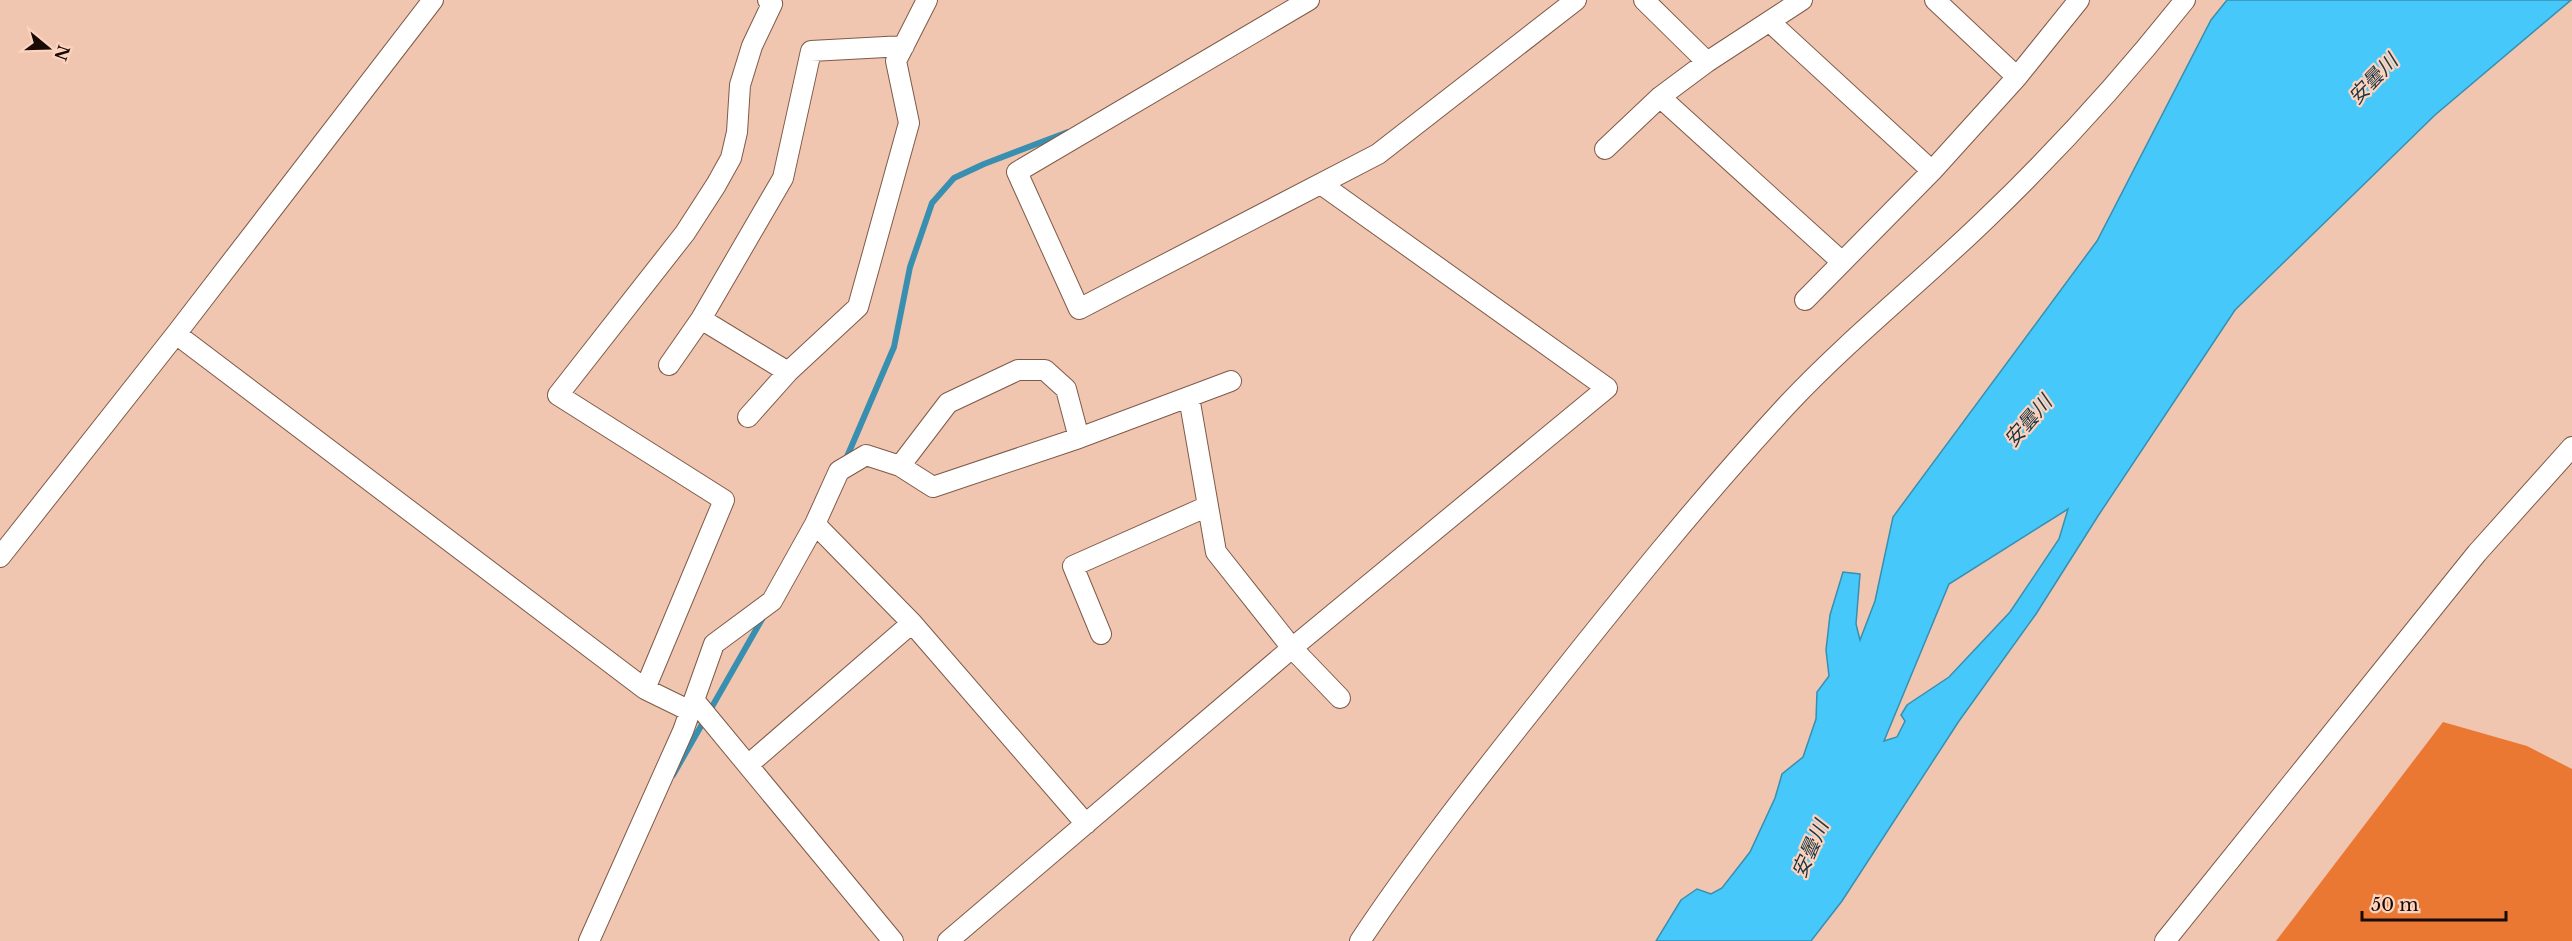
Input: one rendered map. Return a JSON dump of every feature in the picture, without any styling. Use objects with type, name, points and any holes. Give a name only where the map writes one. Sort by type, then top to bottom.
[{"type":"street","points":[[0,557],[176,334],[433,0]]},
{"type":"street","points":[[645,689],[724,500],[558,395],[685,233],[731,158],[737,132],[740,85],[752,46],[772,4],[768,0]]},
{"type":"street","points":[[748,417],[788,372],[858,307],[909,123],[896,61],[927,0]]},
{"type":"street","points":[[1309,0],[1017,172],[1079,309],[1378,154],[1576,0]]},
{"type":"street","points":[[1644,0],[1707,62]]},
{"type":"street","points":[[1605,148],[1660,97],[1707,62],[1802,0]]},
{"type":"street","points":[[1935,0],[2017,77]]},
{"type":"street","points":[[1805,300],[1932,171],[2017,77],[2079,0]]},
{"type":"street","points":[[1359,941],[1403,876],[1495,754],[1592,634],[1737,462],[1788,404],[1836,355],[1987,218],[2046,158],[2150,44],[2185,0]]},
{"type":"street","points":[[1770,22],[1932,171]]},
{"type":"street","points":[[669,365],[701,319],[783,178],[810,51],[904,46]]},
{"type":"street","points":[[1660,97],[1842,262]]},
{"type":"street","points":[[948,941],[1292,648],[1607,388],[1321,184]]},
{"type":"street","points":[[701,319],[788,372]]},
{"type":"street","points":[[176,334],[645,689],[692,705],[748,765],[893,941]]},
{"type":"street","points":[[900,466],[948,403],[1018,370],[1044,370],[1066,389],[1079,438]]},
{"type":"street","points":[[589,941],[692,705],[714,644],[772,601],[815,524],[839,471],[866,455],[900,466],[933,487],[1079,438],[1231,381]]},
{"type":"street","points":[[1189,397],[1216,552],[1292,648],[1340,698]]},
{"type":"street","points":[[2166,941],[2477,553],[2572,447]]},
{"type":"street","points":[[1101,634],[1073,566],[1208,506]]},
{"type":"street","points":[[815,524],[912,623],[1086,824]]},
{"type":"street","points":[[748,765],[912,623]]},
{"type":"shaded area","points":[[2443,722],[2527,746],[2572,769],[2572,941],[2276,941]]},
{"type":"water","name":"安曇川","points":[[2227,0],[2571,0],[2435,115],[2235,310],[2036,614],[1959,721],[1842,901],[1811,941],[1656,941],[1681,900],[1697,889],[1711,894],[1722,888],[1750,852],[1775,798],[1782,774],[1803,757],[1816,719],[1817,692],[1829,676],[1826,650],[1830,615],[1843,572],[1860,574],[1856,624],[1860,640],[1875,601],[1893,517],[2097,241],[2211,20]],"holes":[[[2068,509],[2059,539],[2010,612],[1949,677],[1907,705],[1901,715],[1905,721],[1897,737],[1884,741],[1949,584]]]},
{"type":"waterway","points":[[846,459],[894,347],[910,267],[932,203],[954,178],[1068,132]]},
{"type":"waterway","points":[[673,775],[765,614]]}]
